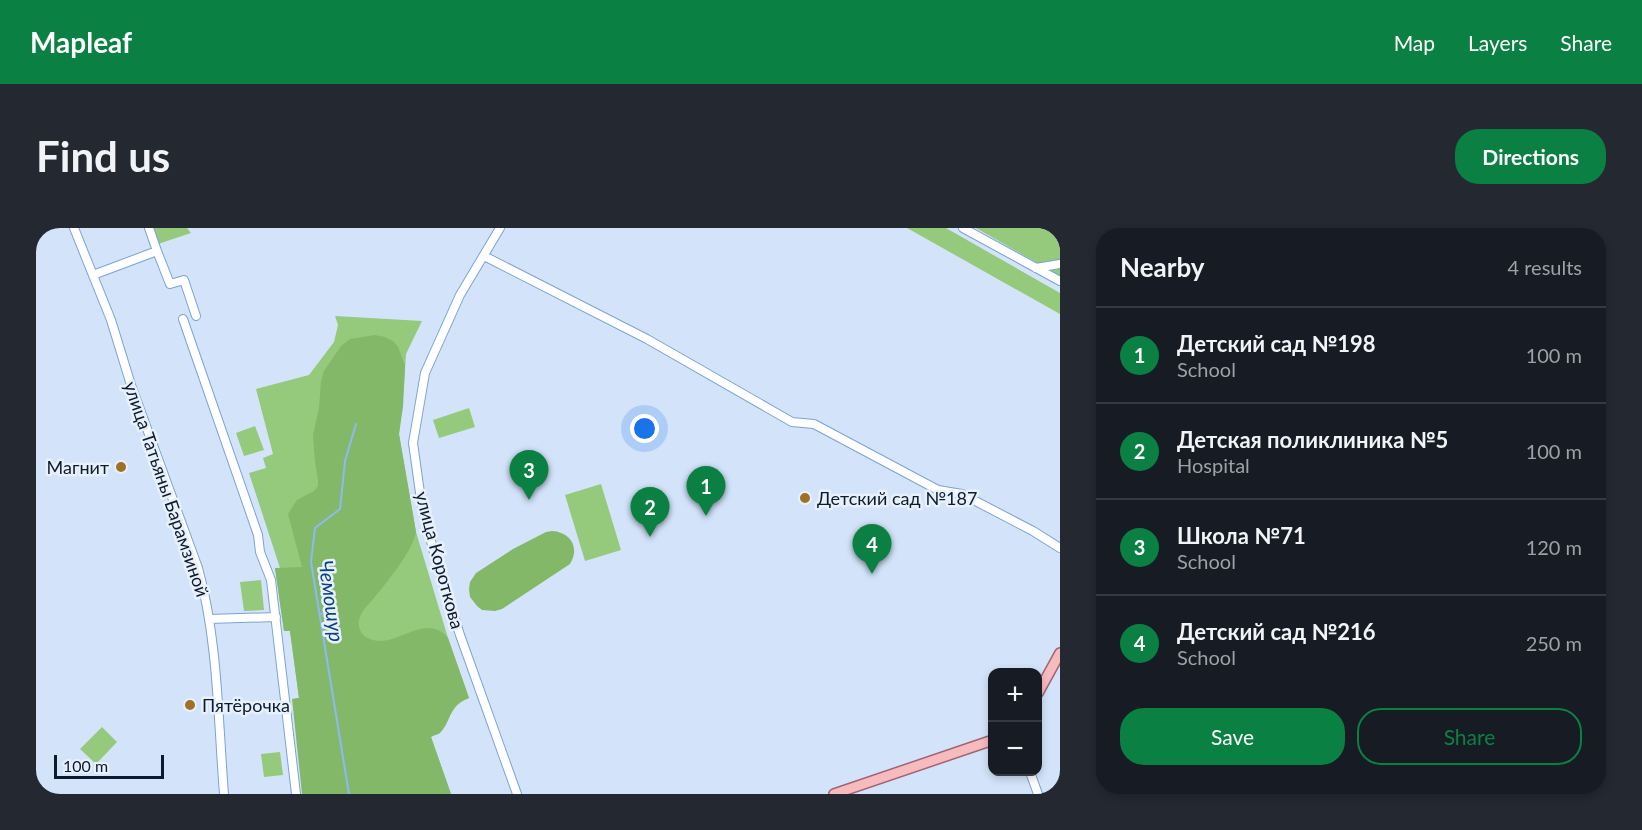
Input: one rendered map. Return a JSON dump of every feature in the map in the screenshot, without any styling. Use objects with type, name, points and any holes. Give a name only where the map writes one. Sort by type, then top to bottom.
[{"type":"main road","points":[[1042,686],[1060,653]]},
{"type":"main road","points":[[834,794],[988,742]]},
{"type":"street","name":"улица Татьяны Барамзиной","points":[[74,228],[111,320],[131,385],[198,568],[205,595],[213,653],[224,794]]},
{"type":"street","points":[[149,228],[170,284],[184,280],[196,316]]},
{"type":"street","name":"улица Короткова","points":[[500,228],[460,295],[425,373],[413,443],[422,507],[436,560],[460,635],[517,794]]},
{"type":"street","points":[[963,228],[1060,281]]},
{"type":"street","points":[[93,275],[157,251]]},
{"type":"street","points":[[484,256],[647,339],[792,422],[814,424],[938,490],[962,494],[1033,531],[1060,548]]},
{"type":"street","points":[[1036,268],[1060,264]]},
{"type":"street","points":[[183,319],[271,580],[296,794]]},
{"type":"street","points":[[209,619],[276,617]]},
{"type":"street","points":[[1032,776],[1038,794]]},
{"type":"green space","points":[[153,228],[187,228],[191,233],[158,244]]},
{"type":"green space","points":[[907,228],[946,228],[1060,293],[1060,314]]},
{"type":"green space","points":[[976,228],[1044,228],[1060,237],[1060,276]]},
{"type":"green space","points":[[335,316],[422,321],[406,354],[399,434],[416,532],[469,698],[456,706],[442,729],[431,737],[451,794],[292,699],[299,698],[290,631],[284,631],[275,568],[280,568],[249,473],[266,468],[263,458],[273,454],[256,389],[309,375],[334,342],[338,325]]},
{"type":"green space","points":[[375,335],[393,341],[405,365],[399,434],[416,532],[410,548],[398,566],[362,612],[359,625],[366,637],[376,641],[429,628],[439,630],[448,638],[469,698],[457,705],[440,733],[431,737],[451,794],[302,794],[292,699],[299,698],[290,631],[284,631],[275,568],[302,567],[288,514],[297,500],[314,491],[318,486],[313,435],[324,371],[341,346],[350,339]]},
{"type":"green space","points":[[469,408],[475,427],[439,438],[433,420]]},
{"type":"green space","points":[[255,426],[264,450],[244,456],[236,433]]},
{"type":"green space","points":[[601,484],[621,550],[585,561],[565,495]]},
{"type":"green space","points":[[552,531],[564,534],[572,542],[574,552],[570,564],[502,609],[482,610],[477,606],[470,597],[469,589],[470,582],[476,573],[513,549]]},
{"type":"green space","points":[[261,580],[264,610],[244,611],[240,582]]},
{"type":"green space","points":[[102,727],[117,742],[96,764],[80,749]]},
{"type":"green space","points":[[280,752],[283,775],[264,777],[261,754]]},
{"type":"waterway","name":"Чемошур","points":[[349,794],[311,562],[315,528],[340,509],[345,461],[356,424]]},
{"type":"waterway","points":[[320,615],[332,607]]},
{"type":"place","name":"Магнит","points":[[121,467]]},
{"type":"place","name":"Детский сад №187","points":[[805,498]]},
{"type":"place","name":"Школа №71","points":[[529,500]]},
{"type":"place","name":"Детский сад №198","points":[[706,516]]},
{"type":"place","name":"Детская поликлиника №5","points":[[650,537]]},
{"type":"place","name":"Детский сад №216","points":[[872,574]]},
{"type":"place","name":"Пятёрочка","points":[[190,705]]}]
